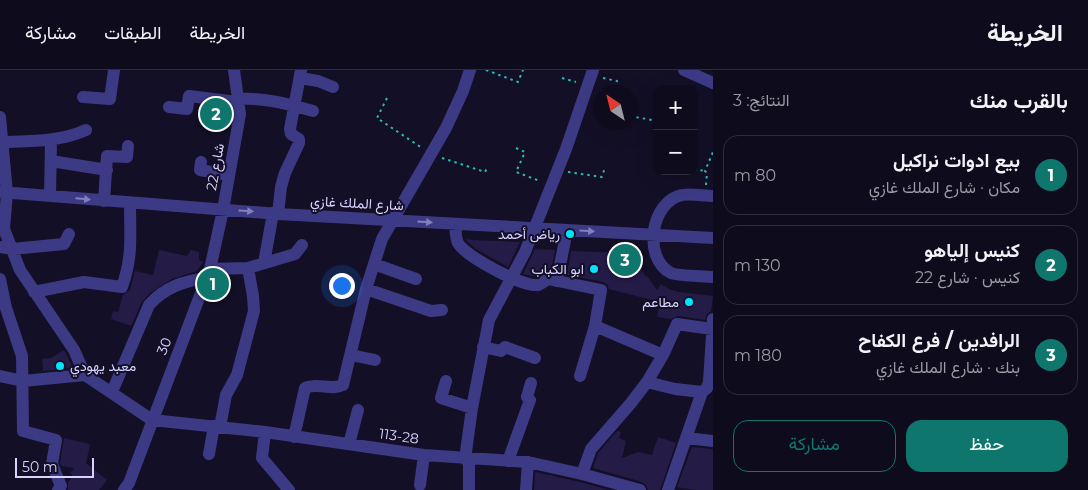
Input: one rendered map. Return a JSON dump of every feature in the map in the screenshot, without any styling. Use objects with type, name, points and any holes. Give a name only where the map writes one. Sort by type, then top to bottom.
[{"type":"street","points":[[84,97],[110,99],[114,70]]},
{"type":"street","name":"شارع 22","points":[[223,210],[240,114],[234,70]]},
{"type":"street","points":[[294,436],[305,388],[312,385],[338,387],[343,385],[366,289],[382,239],[446,128],[463,91],[470,70]]},
{"type":"street","points":[[684,70],[713,83]]},
{"type":"street","points":[[264,263],[285,173],[299,143],[299,138],[291,134],[290,129],[300,74],[333,87]]},
{"type":"street","points":[[469,490],[467,459],[472,408],[489,320],[512,279],[535,228],[591,77]]},
{"type":"street","points":[[169,107],[187,109],[189,96],[237,100],[254,98],[314,111]]},
{"type":"street","points":[[0,117],[3,142],[6,248],[74,350],[85,375],[152,420]]},
{"type":"street","points":[[3,142],[51,141],[86,130]]},
{"type":"street","points":[[50,196],[51,141]]},
{"type":"street","points":[[104,201],[108,156],[128,157],[128,146]]},
{"type":"street","points":[[51,161],[106,170]]},
{"type":"street","points":[[200,162],[200,170],[229,175]]},
{"type":"street","name":"شارع الملك غازي","points":[[3,193],[276,214],[713,238]]},
{"type":"street","points":[[709,196],[682,194],[675,198],[662,210],[656,220],[653,234],[657,256],[672,274],[713,277]]},
{"type":"street","points":[[34,292],[84,282],[122,287],[131,254],[130,203]]},
{"type":"street","name":"30","points":[[124,490],[129,483],[208,274],[223,210]]},
{"type":"street","points":[[456,224],[456,239],[459,246],[494,270],[512,279],[536,285],[548,279],[601,290],[595,326],[580,376]]},
{"type":"street","points":[[557,281],[567,230]]},
{"type":"street","points":[[6,248],[64,244],[69,234]]},
{"type":"street","points":[[112,392],[149,305],[158,296],[188,280],[208,274],[248,268],[295,254],[302,245]]},
{"type":"street","points":[[374,264],[416,279]]},
{"type":"street","points":[[209,454],[226,395],[237,375],[254,311],[254,296],[248,268]]},
{"type":"street","points":[[0,279],[6,308],[22,356],[23,431],[56,440],[52,464],[61,486],[58,490]]},
{"type":"street","points":[[366,289],[431,310],[442,310]]},
{"type":"street","points":[[582,474],[590,449],[647,382],[663,355],[677,324],[712,324],[708,385],[686,438],[668,490]]},
{"type":"street","points":[[595,326],[663,355]]},
{"type":"street","points":[[483,347],[501,351],[505,347],[535,358]]},
{"type":"street","points":[[351,356],[375,360]]},
{"type":"street","points":[[0,376],[23,381],[85,375]]},
{"type":"street","points":[[446,381],[441,398],[472,408]]},
{"type":"street","points":[[647,382],[675,389],[708,385]]},
{"type":"street","points":[[508,461],[530,400],[527,397],[531,383]]},
{"type":"street","points":[[349,444],[358,410]]},
{"type":"street","name":"113-28","points":[[152,420],[265,432],[424,455],[528,462],[640,490]]},
{"type":"street","points":[[265,432],[262,458],[289,490]]},
{"type":"street","points":[[686,438],[713,441]]},
{"type":"street","points":[[420,485],[424,455]]},
{"type":"street","points":[[526,490],[528,462]]},
{"type":"path","points":[[486,70],[518,82],[523,70]]},
{"type":"path","points":[[562,78],[591,77],[617,81],[616,85]]},
{"type":"path","points":[[638,117],[653,120]]},
{"type":"path","points":[[516,148],[525,152],[516,172],[552,186]]},
{"type":"path","points":[[709,196],[707,173],[705,171],[713,152]]},
{"type":"path","points":[[558,170],[602,177],[605,167]]},
{"type":"path","points":[[698,170],[705,171]]},
{"type":"building","points":[[465,239],[520,242],[508,267],[476,249]]},
{"type":"building","points":[[535,249],[555,250],[551,271],[546,271],[537,277],[523,274]]},
{"type":"building","points":[[159,250],[187,256],[191,250],[199,252],[199,260],[203,262],[197,271],[172,279],[150,293],[142,302],[131,326],[111,319],[113,311],[118,312],[123,295],[130,290],[135,271],[153,275]]},
{"type":"building","points":[[571,251],[627,253],[637,262],[657,290],[661,284],[679,292],[713,296],[711,311],[707,314],[705,320],[678,316],[671,319],[657,317],[660,302],[609,289],[607,284],[603,282],[567,275]]},
{"type":"building","points":[[64,350],[73,368],[43,371],[42,359],[51,358]]},
{"type":"building","points":[[617,431],[621,432],[619,438],[626,441],[622,458],[638,452],[652,455],[658,437],[676,443],[660,490],[648,490],[642,482],[593,468],[598,453]]},
{"type":"building","points":[[64,438],[90,444],[86,463],[107,480],[99,490],[68,490],[68,482],[73,476],[70,473],[74,468],[62,466],[60,463]]},
{"type":"building","points":[[692,447],[713,449],[713,490],[694,490],[677,487]]},
{"type":"building","points":[[535,472],[580,482],[609,490],[534,490]]},
{"type":"place","name":"كنيس إلياهو","points":[[216,114]]},
{"type":"place","name":"رياض أحمد","points":[[570,234]]},
{"type":"place","name":"الرافدين / فرع الكفاح","points":[[625,260]]},
{"type":"place","name":"ابو الكباب","points":[[594,269]]},
{"type":"place","name":"بيع ادوات نراكيل","points":[[213,284]]},
{"type":"place","name":"مطاعم","points":[[689,302]]},
{"type":"place","name":"معبد يهودي","points":[[60,366]]}]
